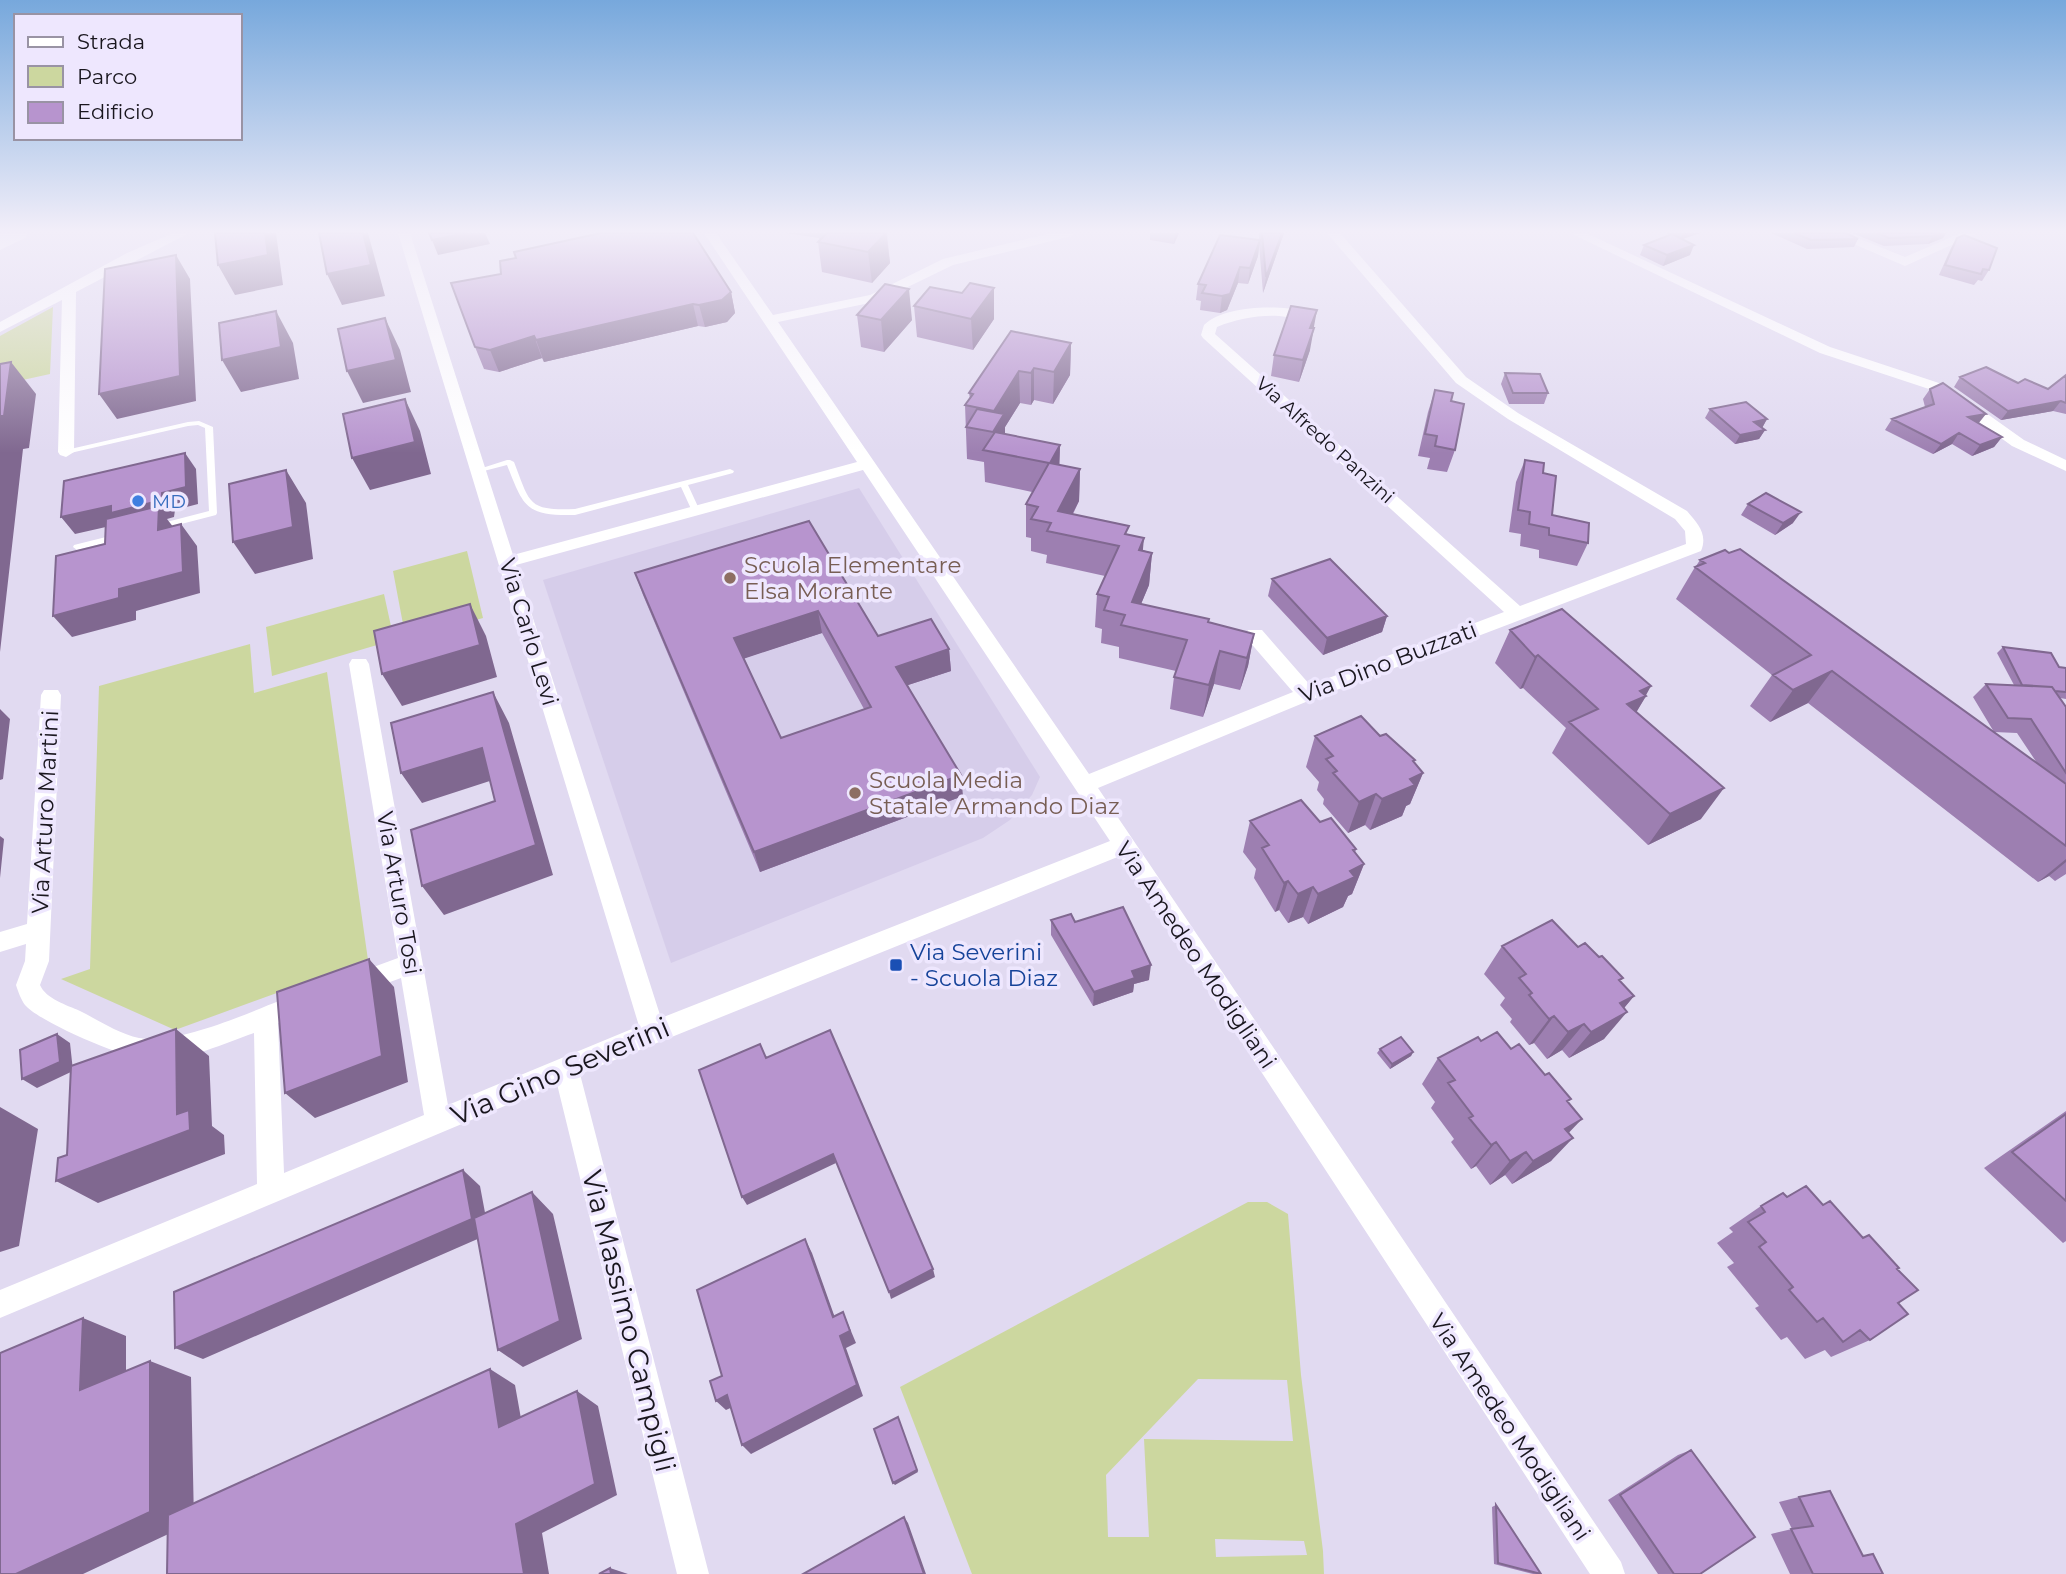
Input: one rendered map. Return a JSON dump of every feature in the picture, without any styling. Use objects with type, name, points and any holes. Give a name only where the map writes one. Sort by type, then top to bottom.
[{"type":"street","points":[[0,328],[40,306]]},
{"type":"street","points":[[65,452],[69,306]]},
{"type":"street","name":"Via Carlo Levi","points":[[428,306],[653,1032]]},
{"type":"street","name":"Via Amedeo Modigliani","points":[[760,306],[1084,785],[1609,1574]]},
{"type":"street","points":[[769,320],[834,306]]},
{"type":"street","name":"Via Dino Buzzati","points":[[1084,785],[1306,694],[1516,613],[1700,551],[1694,530],[1681,515],[1513,416],[1461,380],[1398,306]]},
{"type":"street","points":[[1734,306],[1825,349],[1943,389],[2018,443],[2066,466]]},
{"type":"street","name":"Via Alfredo Panzini","points":[[1299,314],[1270,309],[1223,319],[1211,325],[1208,335],[1516,613]]},
{"type":"street","points":[[508,562],[867,464]]},
{"type":"street","points":[[1255,635],[1306,694]]},
{"type":"street","name":"Via Arturo Tosi","points":[[359,664],[438,1122]]},
{"type":"street","name":"Via Arturo Martini","points":[[51,695],[37,961],[28,985],[33,997],[45,1006],[139,1049],[159,1051],[181,1046],[411,964]]},
{"type":"street","name":"Via Gino Severini","points":[[0,1304],[653,1032],[1123,845]]},
{"type":"street","name":"Via Arturo Martini","points":[[0,942],[39,930]]},
{"type":"street","points":[[266,1016],[271,1192]]},
{"type":"street","name":"Via Massimo Campigli","points":[[566,1069],[693,1574]]},
{"type":"lane","points":[[65,452],[188,424],[199,423],[209,427],[213,513],[151,528]]},
{"type":"lane","points":[[480,470],[510,462],[527,504],[537,511],[554,513],[575,512],[730,471]]},
{"type":"lane","points":[[683,483],[695,511]]},
{"type":"lane","points":[[77,547],[127,535]]},
{"type":"shaded area","points":[[859,488],[1040,777],[1032,795],[1010,820],[983,838],[671,963],[543,580]]},
{"type":"green space","points":[[53,307],[50,374],[0,385],[0,336]]},
{"type":"green space","points":[[467,551],[483,618],[406,640],[393,571]]},
{"type":"green space","points":[[384,594],[394,640],[272,676],[266,627]]},
{"type":"green space","points":[[250,644],[254,693],[327,672],[368,960],[175,1030],[61,979],[90,969],[99,686]]},
{"type":"green space","points":[[1248,1202],[1267,1202],[1288,1214],[1301,1375],[1324,1574],[972,1574],[900,1387]],"holes":[[[1198,1379],[1287,1380],[1293,1441],[1144,1439],[1149,1537],[1108,1537],[1106,1475]],[[1215,1539],[1304,1541],[1307,1555],[1216,1557]]]},
{"type":"building","points":[[103,306],[178,306],[180,376],[99,394]]},
{"type":"building","points":[[460,306],[682,306],[536,340],[534,336],[490,350],[475,347]]},
{"type":"building","points":[[865,306],[893,306],[881,320],[857,315]]},
{"type":"building","points":[[916,306],[980,306],[971,319]]},
{"type":"building","points":[[1291,306],[1317,310],[1303,360],[1274,355]]},
{"type":"building","points":[[276,311],[281,347],[222,360],[219,323]]},
{"type":"building","points":[[385,318],[396,360],[347,371],[338,329]]},
{"type":"building","points":[[1011,331],[1071,343],[1054,372],[1034,368],[1031,373],[1019,371],[994,411],[965,405],[973,394],[969,393]]},
{"type":"building","points":[[11,362],[4,416],[0,416],[0,364]]},
{"type":"building","points":[[1986,367],[2018,383],[2025,379],[2048,389],[2066,375],[2066,403],[2061,401],[2008,411],[1960,377]]},
{"type":"building","points":[[1505,373],[1540,374],[1548,393],[1513,393]]},
{"type":"building","points":[[1943,383],[1986,414],[1968,417],[2002,437],[1980,445],[1959,433],[1941,444],[1892,419],[1934,404],[1930,389]]},
{"type":"building","points":[[1435,390],[1453,393],[1451,401],[1464,404],[1455,450],[1435,446],[1437,436],[1425,434]]},
{"type":"building","points":[[405,399],[415,442],[352,458],[343,414]]},
{"type":"building","points":[[1746,402],[1767,419],[1754,422],[1765,430],[1740,435],[1710,409]]},
{"type":"building","points":[[977,409],[1004,414],[993,432],[966,427]]},
{"type":"building","points":[[995,432],[1060,445],[1050,463],[1080,469],[1058,511],[1129,526],[1125,534],[1144,538],[1139,550],[1152,553],[1132,602],[1209,619],[1208,622],[1254,634],[1247,658],[1220,651],[1209,685],[1174,677],[1187,640],[1121,625],[1125,615],[1104,610],[1109,597],[1097,594],[1119,546],[1047,531],[1051,523],[1031,519],[1038,507],[1026,504],[1049,463],[983,450]]},
{"type":"building","points":[[185,453],[186,487],[162,493],[162,500],[111,513],[111,506],[61,517],[64,481]]},
{"type":"building","points":[[1525,460],[1544,463],[1543,473],[1556,476],[1552,515],[1589,523],[1588,543],[1549,535],[1549,528],[1529,524],[1530,512],[1518,510]]},
{"type":"building","points":[[286,470],[293,527],[233,542],[229,484]]},
{"type":"building","points":[[1766,493],[1801,512],[1783,523],[1748,504]]},
{"type":"building","points":[[159,506],[158,530],[181,524],[183,572],[119,589],[119,598],[53,616],[56,556],[105,544],[106,519]]},
{"type":"building","points":[[809,521],[878,636],[931,619],[949,649],[896,667],[961,775],[754,852],[635,573]],"holes":[[[818,611],[871,707],[781,738],[734,638]]]},
{"type":"building","points":[[1740,549],[2066,784],[2066,846],[1832,671],[1793,690],[1773,675],[1811,655],[1695,567],[1705,563],[1700,560],[1725,550],[1729,553]]},
{"type":"building","points":[[1330,559],[1387,616],[1327,638],[1272,579]]},
{"type":"building","points":[[470,604],[480,645],[382,674],[374,631]]},
{"type":"building","points":[[1562,609],[1651,686],[1640,691],[1646,696],[1627,704],[1724,788],[1670,814],[1569,722],[1598,709],[1538,655],[1535,657],[1510,630]]},
{"type":"building","points":[[2003,647],[2051,653],[2059,667],[2066,668],[2066,692],[2055,691],[2052,687],[2022,685]]},
{"type":"building","points":[[1986,684],[2052,687],[2066,707],[2066,773],[2031,719],[2008,718]]},
{"type":"building","points":[[493,692],[536,845],[422,886],[411,830],[495,801],[482,748],[401,773],[391,723]]},
{"type":"building","points":[[1361,716],[1380,736],[1386,734],[1415,760],[1413,761],[1423,773],[1410,779],[1415,785],[1382,799],[1376,794],[1359,802],[1333,773],[1337,771],[1326,759],[1333,756],[1315,736]]},
{"type":"building","points":[[1301,800],[1320,822],[1331,818],[1356,849],[1353,850],[1364,864],[1350,871],[1355,877],[1318,894],[1313,887],[1298,894],[1288,881],[1284,883],[1262,848],[1269,845],[1250,821]]},
{"type":"building","points":[[1123,907],[1151,965],[1132,971],[1135,978],[1094,992],[1051,920],[1071,914],[1075,922]]},
{"type":"building","points":[[1552,920],[1578,947],[1585,943],[1623,978],[1619,980],[1634,996],[1620,1003],[1627,1012],[1591,1032],[1584,1024],[1568,1032],[1554,1016],[1549,1019],[1529,995],[1532,993],[1519,978],[1526,974],[1502,946]]},
{"type":"building","points":[[369,959],[382,1056],[285,1093],[277,992]]},
{"type":"building","points":[[176,1029],[177,1114],[189,1110],[190,1130],[56,1181],[58,1158],[67,1155],[71,1066]]},
{"type":"building","points":[[830,1030],[933,1269],[889,1292],[833,1154],[742,1197],[699,1070],[760,1044],[766,1058]]},
{"type":"building","points":[[1497,1032],[1511,1049],[1519,1044],[1545,1075],[1549,1073],[1571,1099],[1567,1101],[1582,1119],[1565,1129],[1573,1138],[1533,1161],[1526,1152],[1510,1161],[1496,1142],[1491,1145],[1469,1118],[1473,1116],[1448,1083],[1455,1080],[1438,1058],[1478,1037],[1481,1041]]},
{"type":"building","points":[[57,1034],[60,1062],[22,1079],[20,1050]]},
{"type":"building","points":[[1401,1037],[1413,1052],[1392,1064],[1380,1049]]},
{"type":"building","points":[[2066,1114],[2066,1201],[2012,1152]]},
{"type":"building","points":[[463,1170],[472,1219],[175,1348],[174,1292]]},
{"type":"building","points":[[1806,1186],[1823,1205],[1830,1201],[1863,1238],[1869,1235],[1918,1290],[1898,1303],[1908,1314],[1870,1340],[1860,1330],[1843,1342],[1823,1318],[1817,1322],[1789,1290],[1793,1287],[1759,1247],[1766,1242],[1748,1222],[1765,1212],[1761,1206],[1783,1193],[1787,1197]]},
{"type":"building","points":[[532,1192],[560,1321],[498,1350],[474,1218]]},
{"type":"building","points":[[805,1239],[833,1317],[843,1312],[850,1331],[840,1336],[857,1385],[742,1445],[727,1395],[716,1401],[710,1381],[722,1376],[697,1290]]},
{"type":"building","points":[[83,1318],[80,1390],[150,1361],[150,1512],[16,1574],[0,1574],[0,1353]]},
{"type":"building","points":[[490,1369],[499,1427],[577,1391],[595,1484],[516,1524],[524,1574],[167,1574],[168,1515]]},
{"type":"building","points":[[898,1417],[917,1470],[893,1483],[874,1429]]},
{"type":"building","points":[[1691,1450],[1755,1537],[1700,1574],[1674,1574],[1620,1495]]},
{"type":"building","points":[[1830,1491],[1863,1556],[1873,1554],[1883,1574],[1813,1574],[1791,1529],[1813,1526],[1799,1497]]},
{"type":"building","points":[[1496,1505],[1541,1574],[1498,1563]]},
{"type":"building","points":[[904,1517],[924,1574],[803,1574]]},
{"type":"building","points":[[610,1568],[611,1574],[599,1574]]},
{"type":"place","name":"MD","points":[[138,501]]},
{"type":"place","name":"Scuola Elementare Elsa Morante","points":[[730,578]]},
{"type":"place","name":"Scuola Media Statale Armando Diaz","points":[[855,793]]},
{"type":"place","name":"Via Severini - Scuola Diaz","points":[[896,965]]}]
